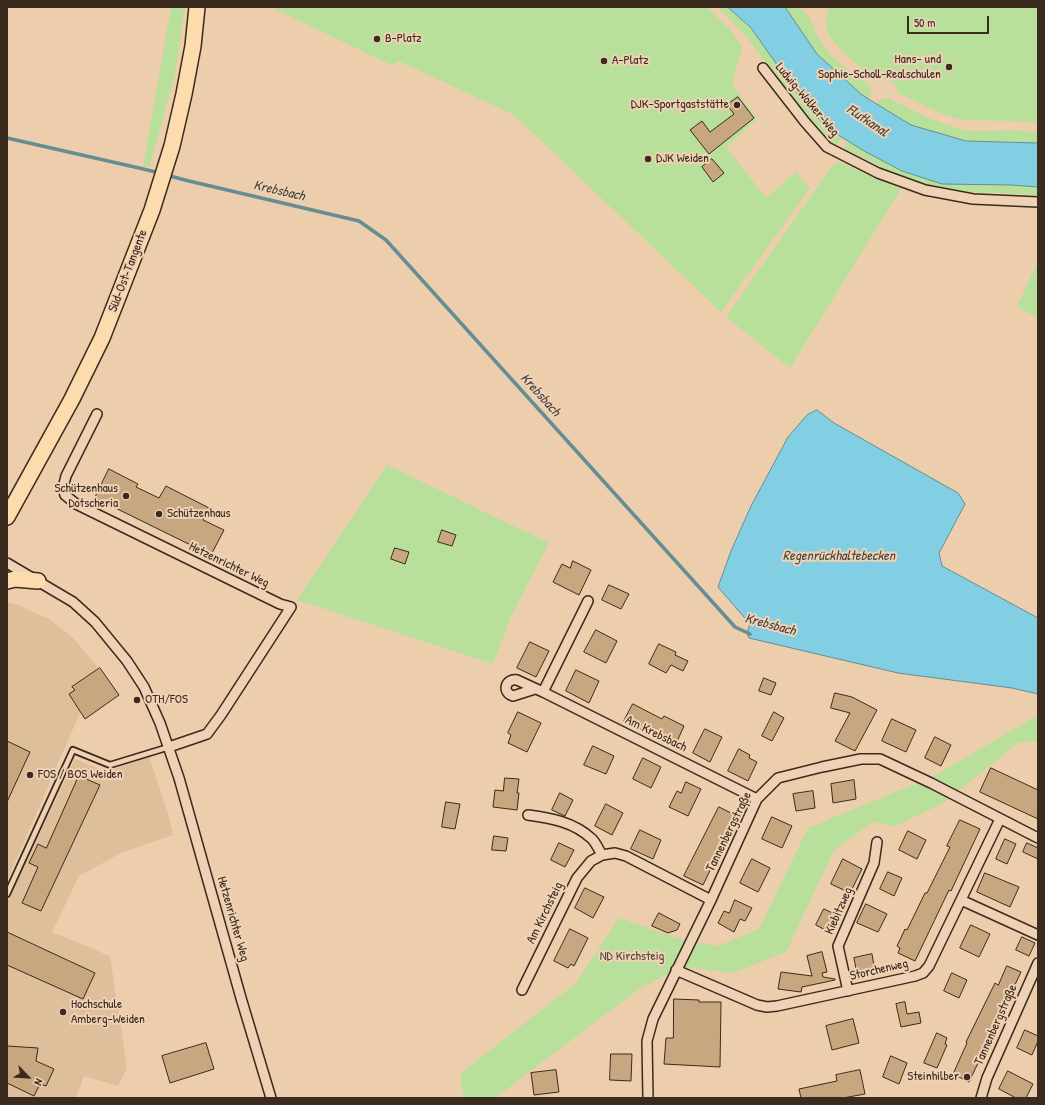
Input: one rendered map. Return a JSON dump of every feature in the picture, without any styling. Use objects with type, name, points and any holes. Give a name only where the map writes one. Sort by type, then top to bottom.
[{"type":"main road","name":"Süd-Ost-Tangente","points":[[7,517],[72,399],[102,338],[152,210],[172,146],[188,74],[197,7]]},
{"type":"main road","points":[[7,497],[29,478]]},
{"type":"main road","points":[[7,581],[38,581]]},
{"type":"street","name":"Ludwig-Wolker-Weg","points":[[763,68],[805,122],[827,147],[878,173],[925,190],[973,199],[1038,202]]},
{"type":"street","name":"Hetzenrichter Weg","points":[[97,414],[66,476],[63,488],[65,495],[76,504],[280,604],[291,607],[207,734],[169,747]]},
{"type":"street","name":"Hetzenrichter Weg","points":[[7,563],[73,602],[95,622],[127,661],[144,688],[160,723],[179,778],[271,1098]]},
{"type":"street","name":"Am Krebsbach","points":[[588,601],[539,691],[757,799]]},
{"type":"street","name":"Tannenbergstraße","points":[[648,1098],[647,1041],[653,1019],[757,799],[778,778],[822,766],[861,759],[880,759],[931,783],[1038,838]]},
{"type":"street","points":[[528,815],[553,819],[571,825],[581,830],[593,840],[602,855],[615,853],[626,856],[710,900]]},
{"type":"street","name":"Storchenweg","points":[[676,970],[758,1005],[767,1007],[848,991],[923,973],[929,966],[1000,819]]},
{"type":"street","name":"Kiebitzweg","points":[[848,991],[838,946],[874,864],[876,842]]},
{"type":"street","name":"Am Kirchsteig","points":[[522,990],[577,878],[591,861],[602,855]]},
{"type":"street","points":[[961,900],[1038,935]]},
{"type":"street","name":"Tannenbergstraße","points":[[981,1098],[987,1078],[1038,963]]},
{"type":"lane","points":[[7,894],[73,750],[110,765],[169,747]]},
{"type":"shaded area","name":"FOS / BOS Weiden","points":[[7,602],[18,605],[49,619],[74,639],[99,669],[7,881]]},
{"type":"shaded area","points":[[149,756],[169,817],[173,835],[123,852],[79,876],[52,932],[110,956],[127,1068],[118,1086],[84,1076],[76,1098],[7,1098],[7,903],[75,759],[107,772]]},
{"type":"green space","points":[[171,7],[185,7],[175,74],[150,166],[143,167]]},
{"type":"green space","name":"DJK Weiden","points":[[707,7],[731,31],[742,47],[732,84],[757,119],[726,147],[766,198],[796,172],[810,188],[721,312],[514,115],[399,61],[391,65],[273,8]]},
{"type":"green space","points":[[718,7],[728,7],[751,28],[802,100],[827,128],[841,137],[837,146],[821,134],[745,35]]},
{"type":"green space","points":[[785,7],[799,7],[810,18],[816,33],[831,55],[855,76],[869,84],[871,95],[869,99],[862,95],[817,54]]},
{"type":"green space","name":"Hans- und Sophie-Scholl-Realschulen","points":[[830,7],[1038,7],[1038,123],[961,120],[940,113],[898,93],[896,86],[890,81],[881,78],[874,79],[833,41],[826,28],[826,17]]},
{"type":"green space","points":[[888,98],[927,117],[962,130],[1015,130],[1038,132],[1038,143],[966,141],[911,125],[876,104],[879,100]]},
{"type":"green space","points":[[848,141],[902,171],[1038,187],[1038,195],[940,189],[899,176],[844,148]]},
{"type":"green space","points":[[839,162],[901,189],[790,368],[726,317],[832,166]]},
{"type":"green space","points":[[1038,262],[1038,318],[1017,306]]},
{"type":"green space","points":[[387,465],[549,543],[512,614],[493,664],[297,600]]},
{"type":"green space","name":"ND Kirchsteig","points":[[1038,715],[1038,742],[1019,742],[942,804],[895,826],[873,822],[834,850],[786,952],[733,973],[682,967],[639,989],[495,1098],[464,1098],[460,1074],[576,983],[619,918],[683,940],[718,946],[759,929],[808,828],[934,776]]},
{"type":"water","name":"Flutkanal","points":[[728,7],[785,7],[817,54],[862,95],[911,125],[966,141],[1038,143],[1038,187],[942,184],[902,171],[864,151],[827,128],[802,100],[751,28]]},
{"type":"water","name":"Regenrückhaltebecken","points":[[817,410],[834,423],[958,493],[965,504],[939,553],[942,566],[1038,618],[1038,694],[1012,688],[898,673],[749,638],[747,633],[750,624],[718,587],[731,551],[751,506],[788,437],[807,415]]},
{"type":"building","points":[[738,97],[754,118],[709,154],[690,130],[702,121],[710,132],[734,114],[727,105]]},
{"type":"building","points":[[712,159],[724,173],[713,182],[702,167]]},
{"type":"building","name":"Schützenhaus","points":[[109,469],[138,484],[136,487],[159,498],[166,486],[209,508],[203,520],[224,530],[211,555],[95,498]]},
{"type":"building","points":[[442,530],[456,535],[452,546],[438,542]]},
{"type":"building","points":[[395,548],[409,552],[405,564],[391,559]]},
{"type":"building","points":[[573,561],[591,570],[579,595],[553,582],[562,564],[570,568]]},
{"type":"building","points":[[609,585],[629,594],[621,609],[602,600]]},
{"type":"building","points":[[596,630],[617,641],[606,663],[584,652]]},
{"type":"building","points":[[530,642],[549,651],[536,677],[517,668]]},
{"type":"building","points":[[659,644],[676,652],[675,655],[688,661],[683,671],[671,665],[666,673],[649,664]]},
{"type":"building","points":[[100,668],[119,695],[85,719],[69,694],[75,690],[72,687]]},
{"type":"building","points":[[576,670],[599,681],[589,703],[566,691]]},
{"type":"building","points":[[764,678],[776,683],[771,695],[759,691]]},
{"type":"building","points":[[835,693],[852,697],[877,710],[855,751],[835,741],[850,713],[831,708]]},
{"type":"building","points":[[633,704],[662,719],[664,716],[684,726],[675,746],[624,721]]},
{"type":"building","points":[[518,712],[541,723],[527,752],[508,743],[511,735],[508,733]]},
{"type":"building","points":[[774,712],[784,718],[772,741],[762,736]]},
{"type":"building","points":[[892,719],[916,730],[906,752],[882,741]]},
{"type":"building","points":[[705,729],[722,737],[710,762],[693,753]]},
{"type":"building","points":[[935,737],[951,745],[941,766],[925,758]]},
{"type":"building","points":[[7,741],[30,752],[7,802]]},
{"type":"building","points":[[593,746],[614,756],[606,774],[584,765]]},
{"type":"building","points":[[739,749],[750,755],[749,758],[757,762],[748,781],[728,771]]},
{"type":"building","points":[[643,758],[661,767],[651,788],[633,779]]},
{"type":"building","points":[[991,768],[1038,790],[1038,819],[980,792]]},
{"type":"building","points":[[79,776],[100,785],[41,911],[22,903],[38,867],[29,863],[38,844],[46,848]]},
{"type":"building","points":[[505,778],[519,779],[517,810],[493,807],[495,790],[503,791]]},
{"type":"building","points":[[854,780],[856,799],[833,803],[831,784]]},
{"type":"building","points":[[686,782],[701,789],[688,816],[669,807],[677,791],[681,793]]},
{"type":"building","points":[[813,791],[815,808],[796,811],[793,794]]},
{"type":"building","points":[[560,793],[573,800],[565,816],[552,810]]},
{"type":"building","points":[[446,802],[460,804],[455,829],[442,827]]},
{"type":"building","points":[[606,804],[623,813],[612,835],[595,826]]},
{"type":"building","points":[[719,807],[735,815],[703,885],[684,876]]},
{"type":"building","points":[[772,817],[792,826],[782,848],[762,839]]},
{"type":"building","points":[[960,820],[980,829],[951,891],[949,890],[915,961],[898,953],[900,948],[897,946],[905,929],[907,930],[925,893],[927,893],[950,847],[947,846]]},
{"type":"building","points":[[640,830],[661,840],[653,859],[631,849]]},
{"type":"building","points":[[908,831],[926,840],[917,859],[899,850]]},
{"type":"building","points":[[494,836],[508,838],[506,851],[492,850]]},
{"type":"building","points":[[1005,839],[1016,844],[1007,864],[996,859]]},
{"type":"building","points":[[559,843],[574,850],[565,867],[551,860]]},
{"type":"building","points":[[1027,843],[1038,848],[1038,859],[1023,852]]},
{"type":"building","points":[[752,859],[770,868],[758,892],[740,883]]},
{"type":"building","points":[[843,859],[862,869],[850,893],[831,884]]},
{"type":"building","points":[[888,872],[902,878],[894,896],[880,889]]},
{"type":"building","points":[[985,873],[1019,887],[1010,907],[977,892]]},
{"type":"building","points":[[585,888],[604,897],[593,918],[575,908]]},
{"type":"building","points":[[735,900],[752,908],[745,921],[740,919],[734,932],[718,923],[724,911],[729,913]]},
{"type":"building","points":[[866,904],[887,914],[878,932],[857,923]]},
{"type":"building","points":[[824,909],[839,916],[831,933],[816,925]]},
{"type":"building","points":[[659,913],[680,924],[677,930],[668,933],[652,926]]},
{"type":"building","points":[[971,925],[990,934],[979,957],[960,948]]},
{"type":"building","points":[[570,929],[588,938],[574,966],[571,964],[568,968],[554,961]]},
{"type":"building","points":[[7,932],[95,973],[83,999],[7,965]]},
{"type":"building","points":[[1022,937],[1035,943],[1029,956],[1016,950]]},
{"type":"building","points":[[822,952],[827,972],[822,973],[823,977],[835,980],[802,987],[801,992],[778,989],[781,972],[812,976],[807,956]]},
{"type":"building","points":[[872,954],[875,972],[857,975],[854,958]]},
{"type":"building","points":[[1007,966],[1021,972],[1012,991],[1010,990],[998,1016],[1000,1017],[969,1082],[953,1074],[967,1043],[966,1042],[995,983],[998,985]]},
{"type":"building","points":[[952,973],[967,980],[959,998],[944,991]]},
{"type":"building","points":[[674,999],[699,1000],[699,1002],[721,1002],[720,1067],[664,1064],[666,1038],[673,1038]]},
{"type":"building","points":[[905,1002],[907,1014],[919,1012],[921,1023],[901,1027],[896,1004]]},
{"type":"building","points":[[853,1019],[859,1043],[832,1050],[826,1026]]},
{"type":"building","points":[[1025,1030],[1038,1036],[1038,1041],[1032,1055],[1017,1048]]},
{"type":"building","points":[[937,1033],[947,1038],[945,1044],[947,1045],[937,1068],[924,1063]]},
{"type":"building","points":[[206,1043],[214,1069],[170,1083],[162,1056]]},
{"type":"building","points":[[7,1046],[38,1048],[36,1061],[54,1069],[46,1086],[40,1084],[34,1096],[7,1083]]},
{"type":"building","points":[[611,1054],[632,1054],[631,1081],[610,1080]]},
{"type":"building","points":[[891,1056],[907,1063],[899,1084],[883,1077]]},
{"type":"building","points":[[556,1070],[559,1092],[534,1095],[531,1073]]},
{"type":"building","points":[[860,1070],[865,1094],[843,1098],[801,1098],[799,1089],[837,1081],[836,1075]]},
{"type":"building","points":[[1008,1071],[1033,1084],[1026,1098],[1016,1098],[999,1089]]},
{"type":"waterway","name":"Krebsbach","points":[[7,138],[160,173]]},
{"type":"waterway","name":"Krebsbach","points":[[166,175],[359,221],[386,240],[735,627],[750,634]]},
{"type":"place","name":"B-Platz","points":[[377,39]]},
{"type":"place","name":"A-Platz","points":[[604,61]]},
{"type":"place","name":"Hans- und Sophie-Scholl-Realschulen","points":[[949,67]]},
{"type":"place","name":"DJK-Sportgaststätte","points":[[737,105]]},
{"type":"place","name":"DJK Weiden","points":[[648,159]]},
{"type":"place","name":"Schützenhaus Dotscheria","points":[[126,496]]},
{"type":"place","name":"Schützenhaus","points":[[159,514]]},
{"type":"place","name":"OTH/FOS","points":[[137,700]]},
{"type":"place","name":"FOS / BOS Weiden","points":[[30,775]]},
{"type":"place","name":"Hochschule Amberg-Weiden","points":[[63,1012]]},
{"type":"place","name":"Steinhilber","points":[[967,1077]]}]
